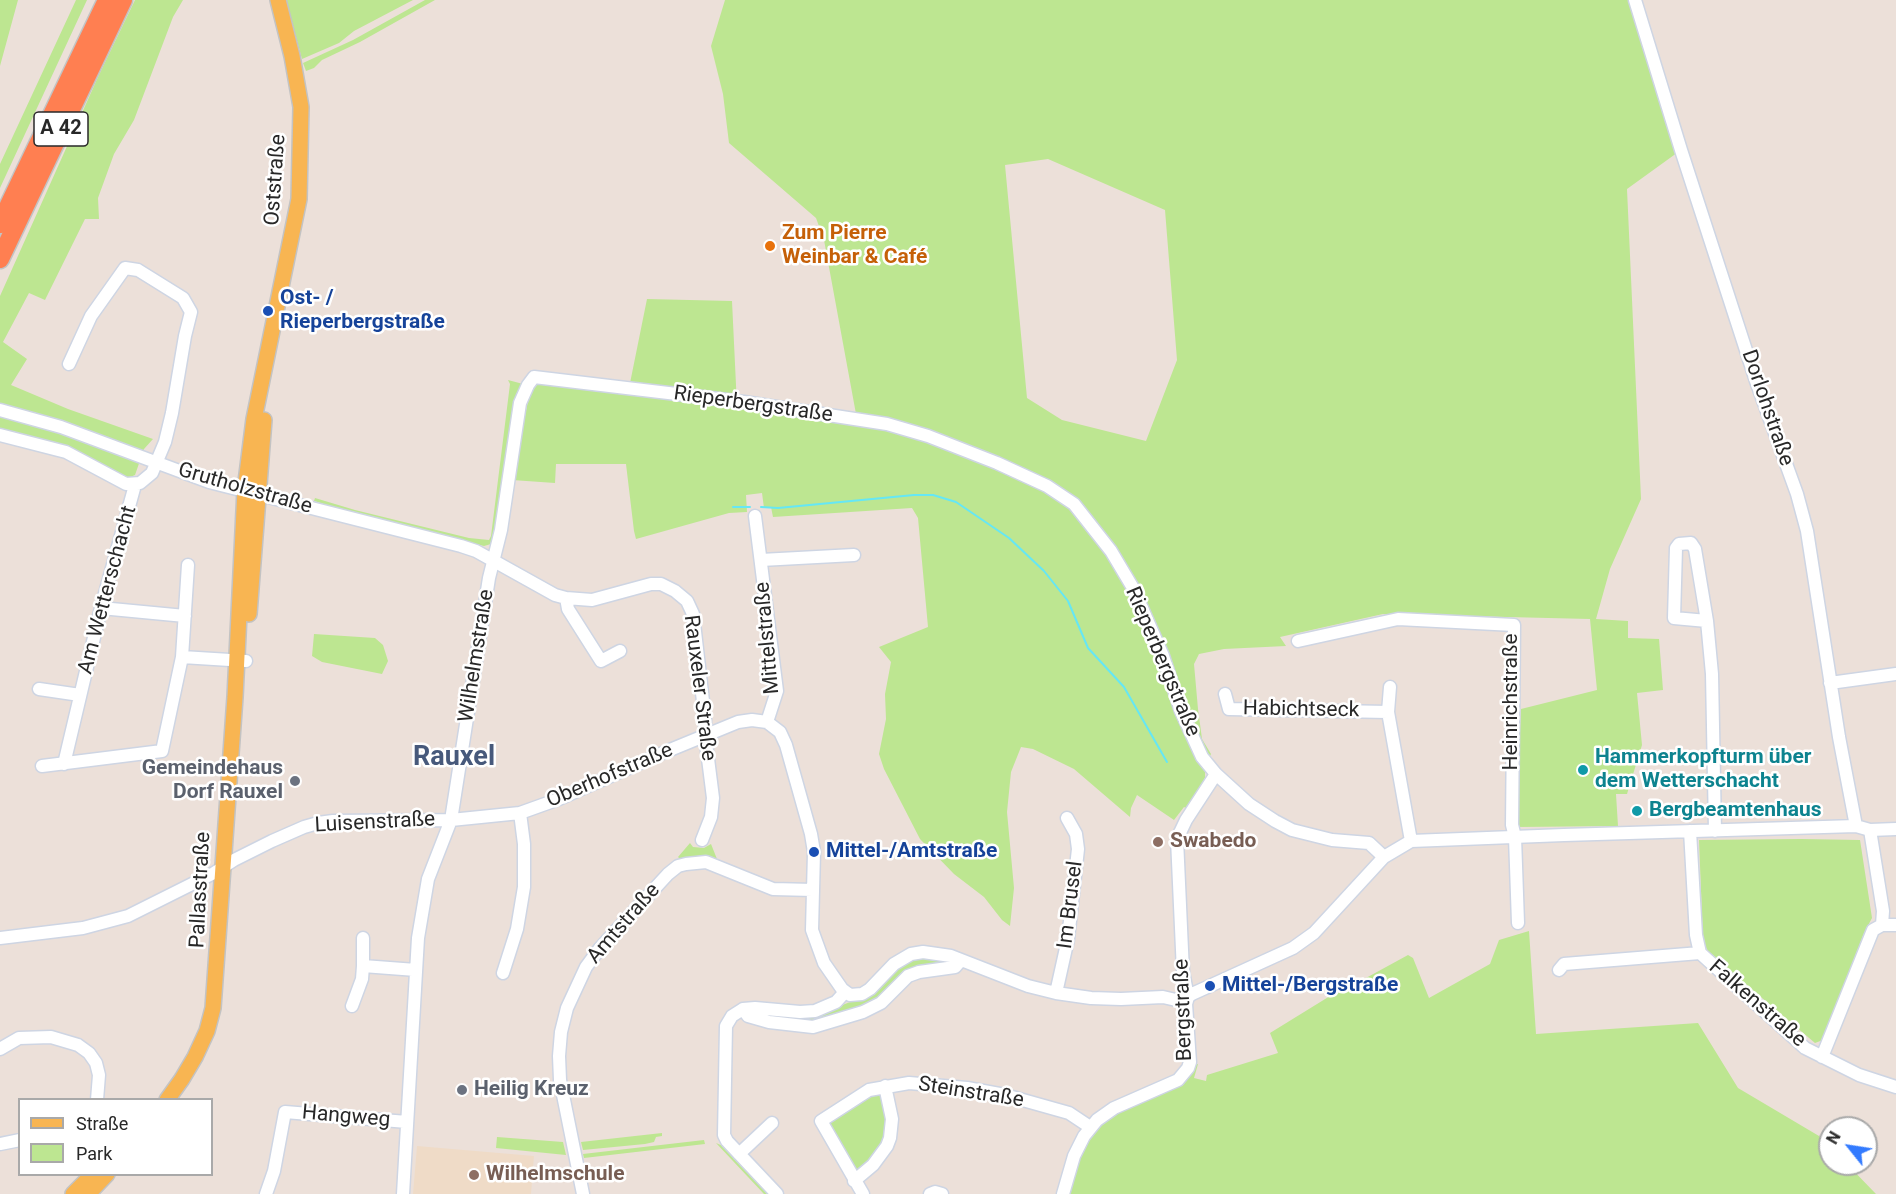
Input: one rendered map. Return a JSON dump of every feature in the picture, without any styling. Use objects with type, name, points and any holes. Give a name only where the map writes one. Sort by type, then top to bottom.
[{"type":"highway","name":"A 42","points":[[0,224],[107,0]]},
{"type":"highway","name":"A 42","points":[[0,259],[123,0]]},
{"type":"main road","name":"Oststraße","points":[[251,492],[255,419],[299,199],[301,107],[292,56],[278,0]]},
{"type":"main road","name":"Pallasstraße","points":[[180,1098],[203,1060],[216,1032],[223,1009],[226,984],[229,863],[251,492]]},
{"type":"main road","name":"Pallasstraße","points":[[168,1098],[195,1057],[207,1032],[213,1008],[229,863]]},
{"type":"main road","points":[[73,1194],[91,1176]]},
{"type":"main road","points":[[88,1194],[105,1176]]},
{"type":"street","name":"Dorlohstraße","points":[[1635,0],[1753,370],[1797,494],[1807,531],[1830,683],[1856,826]]},
{"type":"street","points":[[0,435],[66,452],[126,484],[140,483],[152,473],[165,442],[191,312],[183,298],[138,270],[125,268],[91,316],[69,364]]},
{"type":"street","name":"Wilhelmstraße","points":[[403,1194],[418,938],[428,879],[451,819],[493,560],[501,530],[520,403],[534,377]]},
{"type":"street","name":"Rieperbergstraße","points":[[534,377],[734,401],[887,424],[958,448],[1047,486],[1074,504],[1111,551],[1133,588],[1163,656],[1181,711],[1212,779],[1292,830],[1332,840],[1369,843],[1384,857]]},
{"type":"street","name":"Grutholzstraße","points":[[0,410],[62,427],[209,482],[461,546],[493,560]]},
{"type":"street","name":"Am Wetterschacht","points":[[64,764],[101,608],[135,485]]},
{"type":"street","name":"Mittelstraße","points":[[755,516],[777,691],[766,722],[780,732],[786,745],[804,806],[814,852],[812,921],[819,951],[824,963],[845,992]]},
{"type":"street","points":[[1707,621],[1674,618],[1676,548],[1679,544],[1691,543],[1695,549],[1707,621],[1712,674],[1715,831]]},
{"type":"street","name":"Mittelstraße","points":[[761,560],[854,555]]},
{"type":"street","name":"Rauxeler Straße","points":[[493,560],[555,595],[566,598],[592,600],[651,584],[661,584],[675,591],[687,601],[693,614],[713,798],[711,818],[702,840]]},
{"type":"street","points":[[42,766],[162,751],[182,657],[188,565]]},
{"type":"street","points":[[566,598],[568,609],[601,661],[620,651]]},
{"type":"street","points":[[101,608],[185,616]]},
{"type":"street","name":"Heinrichstraße","points":[[1298,641],[1398,619],[1514,625],[1512,825],[1515,837],[1518,924]]},
{"type":"street","points":[[182,657],[241,661]]},
{"type":"street","points":[[1830,683],[1896,674]]},
{"type":"street","name":"Habichtseck","points":[[1390,687],[1388,712],[1412,841]]},
{"type":"street","name":"Am Wetterschacht","points":[[39,689],[80,694]]},
{"type":"street","name":"Habichtseck","points":[[1226,694],[1229,709],[1388,712]]},
{"type":"street","name":"Oberhofstraße","points":[[451,819],[520,813],[559,799],[738,722],[752,720],[766,722]]},
{"type":"street","name":"Bergstraße","points":[[1063,1194],[1074,1156],[1090,1127],[1114,1108],[1178,1080],[1185,1073],[1190,1062],[1177,839],[1212,779]]},
{"type":"street","points":[[502,973],[517,929],[524,887],[524,844],[520,813]]},
{"type":"street","name":"Im Brusel","points":[[1056,993],[1068,939],[1078,849],[1076,834],[1067,818]]},
{"type":"street","name":"Luisenstraße","points":[[0,938],[83,928],[111,922],[138,912],[289,833],[318,823],[451,819]]},
{"type":"street","points":[[777,1194],[724,1135],[726,1026],[732,1016],[743,1009],[815,1011],[836,1002],[845,992],[854,995],[870,989],[894,964],[911,954],[941,953],[1028,986],[1056,993],[1091,998],[1163,997],[1176,1000],[1188,997],[1293,948],[1314,933],[1384,857],[1412,841],[1856,826],[1870,830],[1896,829]]},
{"type":"street","points":[[1870,830],[1883,911],[1882,925]]},
{"type":"street","name":"Falkenstraße","points":[[1690,831],[1696,935],[1700,953],[1805,1048],[1859,1074],[1896,1087]]},
{"type":"street","name":"Amtstraße","points":[[583,1194],[560,1080],[559,1056],[561,1032],[567,1008],[586,967],[600,948],[668,873],[678,866],[706,862],[773,889],[813,890]]},
{"type":"street","points":[[1822,1057],[1873,930],[1882,925],[1896,925]]},
{"type":"street","points":[[352,1006],[362,979],[363,938]]},
{"type":"street","points":[[1559,970],[1564,964],[1700,953]]},
{"type":"street","points":[[743,1009],[748,1017],[770,1023],[813,1027],[863,1012],[881,1003],[908,976],[919,972],[955,967],[961,960]]},
{"type":"street","points":[[363,966],[416,970]]},
{"type":"street","points":[[0,1049],[19,1038],[51,1037],[78,1045],[96,1063],[99,1075],[97,1098]]},
{"type":"street","name":"Steinstraße","points":[[854,1181],[821,1121],[869,1090],[885,1086],[909,1083],[938,1084],[1005,1095],[1069,1113],[1090,1127]]},
{"type":"street","points":[[863,1194],[854,1181],[873,1165],[890,1138],[892,1119],[885,1086]]},
{"type":"street","name":"Hangweg","points":[[266,1194],[274,1171],[285,1112],[407,1122]]},
{"type":"street","points":[[739,1154],[772,1123]]},
{"type":"street","points":[[0,1144],[18,1140]]},
{"type":"street","points":[[930,1194],[934,1192],[942,1194]]},
{"type":"shaded area","name":"Wilhelmschule","points":[[417,1146],[534,1156],[531,1194],[413,1194]]},
{"type":"green space","points":[[0,0],[18,0],[0,66]]},
{"type":"green space","points":[[76,0],[87,0],[0,188],[0,164]]},
{"type":"green space","points":[[135,0],[183,0],[173,17],[134,120],[114,154],[98,198],[99,219],[85,219],[45,300],[29,293],[3,342],[27,359],[11,385],[68,409],[153,439],[144,449],[135,475],[128,478],[47,441],[0,428],[0,296]]},
{"type":"green space","points":[[286,0],[413,0],[354,31],[339,43],[302,59]]},
{"type":"green space","points":[[425,0],[435,0],[360,42],[322,60],[314,68],[306,71],[303,63],[353,40]]},
{"type":"green space","points":[[725,0],[1635,0],[1681,150],[1627,189],[1641,499],[1610,569],[1596,619],[1628,621],[1628,638],[1659,639],[1663,690],[1637,693],[1642,745],[1627,794],[1616,794],[1618,826],[1516,827],[1521,709],[1597,690],[1590,619],[1383,614],[1280,637],[1286,646],[1224,649],[1199,654],[1194,664],[1198,709],[1202,739],[1211,754],[1205,766],[1205,778],[1198,794],[1188,809],[1184,807],[1174,820],[1137,795],[1130,817],[1074,769],[1033,749],[1021,747],[1011,772],[1007,812],[1014,888],[1010,926],[1002,920],[984,897],[954,874],[920,839],[884,769],[879,754],[886,719],[885,694],[891,662],[879,647],[928,627],[918,518],[912,508],[773,517],[771,507],[764,508],[762,493],[746,495],[747,512],[729,513],[636,539],[626,464],[556,464],[555,483],[512,480],[529,396],[536,383],[628,393],[647,299],[732,301],[737,406],[856,414],[824,240],[816,218],[729,143],[723,94],[711,46]],"holes":[[[1048,159],[1165,210],[1177,360],[1146,441],[1062,420],[1027,398],[1005,165]]]},
{"type":"green space","points":[[508,380],[523,384],[495,541],[491,544],[484,546],[361,516],[314,501],[315,498],[469,538],[489,540],[510,384]]},
{"type":"green space","points":[[314,634],[375,638],[383,645],[388,661],[382,674],[322,662],[312,656]]},
{"type":"green space","points":[[1699,840],[1860,840],[1872,918],[1864,933],[1823,1040],[1815,1043],[1709,953],[1703,942]]},
{"type":"green space","points":[[690,843],[693,847],[704,848],[711,844],[717,859],[701,855],[681,860],[678,857]]},
{"type":"green space","points":[[1529,931],[1536,1034],[1698,1023],[1738,1088],[1818,1135],[1818,1176],[1859,1176],[1876,1194],[1068,1194],[1071,1179],[1085,1144],[1104,1122],[1110,1116],[1184,1082],[1194,1065],[1198,1064],[1194,1078],[1206,1081],[1207,1075],[1278,1053],[1270,1033],[1343,988],[1344,990],[1408,955],[1413,958],[1429,998],[1490,964],[1499,940]]},
{"type":"green space","points":[[917,956],[954,963],[916,970],[881,1000],[816,1024],[763,1017],[753,1011],[835,1008],[860,1000],[875,993],[896,971],[896,966]]},
{"type":"green space","points":[[878,1094],[883,1096],[889,1126],[880,1151],[857,1174],[830,1123],[864,1099]]},
{"type":"green space","points":[[662,1133],[662,1136],[656,1137],[654,1142],[645,1144],[583,1150],[581,1142]]},
{"type":"green space","points":[[497,1137],[563,1142],[566,1155],[496,1148]]},
{"type":"green space","points":[[704,1140],[705,1144],[584,1158],[583,1154]]},
{"type":"green space","points":[[716,1143],[723,1146],[770,1194],[764,1194]]},
{"type":"waterway","points":[[761,507],[778,508],[914,495],[933,495],[956,502],[1009,538],[1044,571],[1068,601],[1088,648],[1124,687],[1167,762]]},
{"type":"waterway","points":[[733,507],[750,507]]},
{"type":"place","name":"Zum Pierre Weinbar & Café","points":[[770,246]]},
{"type":"place","name":"Ost- / Rieperbergstraße","points":[[268,311]]},
{"type":"place","name":"Hammerkopfturm über dem Wetterschacht","points":[[1583,770]]},
{"type":"place","name":"Gemeindehaus Dorf Rauxel","points":[[295,781]]},
{"type":"place","name":"Bergbeamtenhaus","points":[[1637,811]]},
{"type":"place","name":"Swabedo","points":[[1158,842]]},
{"type":"place","name":"Mittel-/Amtstraße","points":[[814,852]]},
{"type":"place","name":"Mittel-/Bergstraße","points":[[1210,986]]},
{"type":"place","name":"Heilig Kreuz","points":[[462,1090]]},
{"type":"place","name":"Wilhelmschule","points":[[474,1175]]},
{"type":"district","name":"Rauxel","points":[[454,758]]}]
